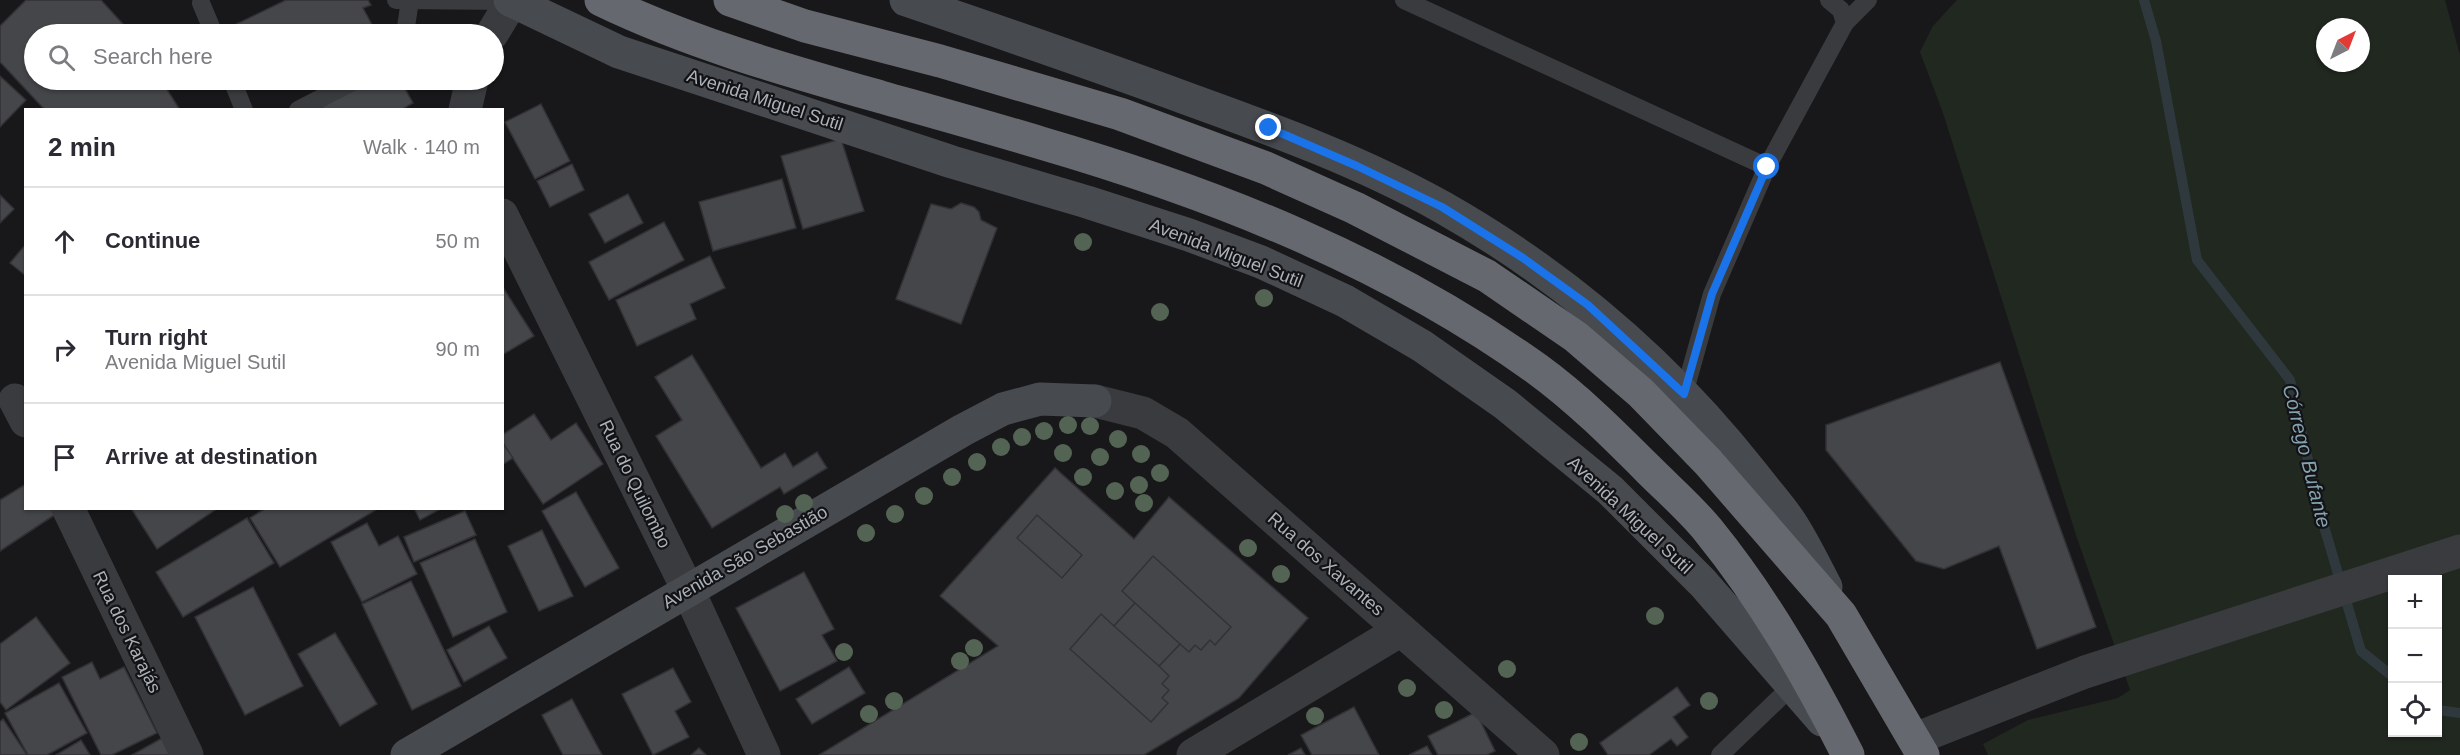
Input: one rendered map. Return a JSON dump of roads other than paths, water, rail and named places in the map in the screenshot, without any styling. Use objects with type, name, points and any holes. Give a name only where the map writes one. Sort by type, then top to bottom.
[{"type":"highway","name":"Avenida Miguel Sutil","points":[[601,0],[644,21],[778,68],[1065,150],[1206,197],[1248,213],[1367,267],[1479,330],[1540,371],[1618,438],[1706,527],[1759,597],[1805,672],[1845,748]]},
{"type":"highway","points":[[730,0],[805,26],[940,61],[1120,114],[1266,168],[1356,208],[1487,276],[1576,337],[1641,393],[1708,462],[1841,615],[1919,747]]},
{"type":"main road","points":[[906,0],[1062,52],[1269,128],[1357,166],[1442,207],[1523,258],[1588,305],[1684,394],[1724,437],[1791,523],[1841,615]]},
{"type":"main road","name":"Avenida Miguel Sutil","points":[[511,1],[618,52],[952,162],[1088,202],[1189,235],[1261,262],[1345,301],[1422,346],[1505,404],[1610,490],[1703,583],[1845,748]]},
{"type":"main road","name":"Avenida São Sebastião","points":[[407,755],[953,435],[1003,409],[1040,399],[1095,401]]},
{"type":"street","points":[[498,24],[511,1]]},
{"type":"street","points":[[465,108],[470,90]]},
{"type":"street","name":"Rua do Quilombo","points":[[504,219],[688,590],[764,755]]},
{"type":"street","name":"Rua dos Xavantes","points":[[1095,401],[1143,413],[1177,433],[1543,755]]},
{"type":"street","name":"Rua dos Karajás","points":[[69,510],[187,755]]},
{"type":"street","points":[[1919,747],[2085,672],[2460,551]]},
{"type":"street","points":[[1194,755],[1401,630]]},
{"type":"lane","points":[[396,0],[511,1]]},
{"type":"lane","points":[[406,24],[410,0]]},
{"type":"lane","points":[[1404,0],[1767,167]]},
{"type":"lane","points":[[1829,0],[1841,10],[1845,23]]},
{"type":"lane","points":[[1684,394],[1712,294],[1767,167],[1845,23],[1868,0]]},
{"type":"lane","points":[[202,1],[210,24]]},
{"type":"lane","points":[[236,90],[243,108]]},
{"type":"lane","points":[[302,108],[337,90]]},
{"type":"lane","points":[[1720,755],[1792,686]]},
{"type":"waterway","name":"Córrego Bufante","points":[[2144,0],[2156,41],[2197,260],[2290,380],[2320,513],[2361,651],[2388,673]]},
{"type":"waterway","name":"Córrego Bufante","points":[[2442,711],[2460,713]]}]
